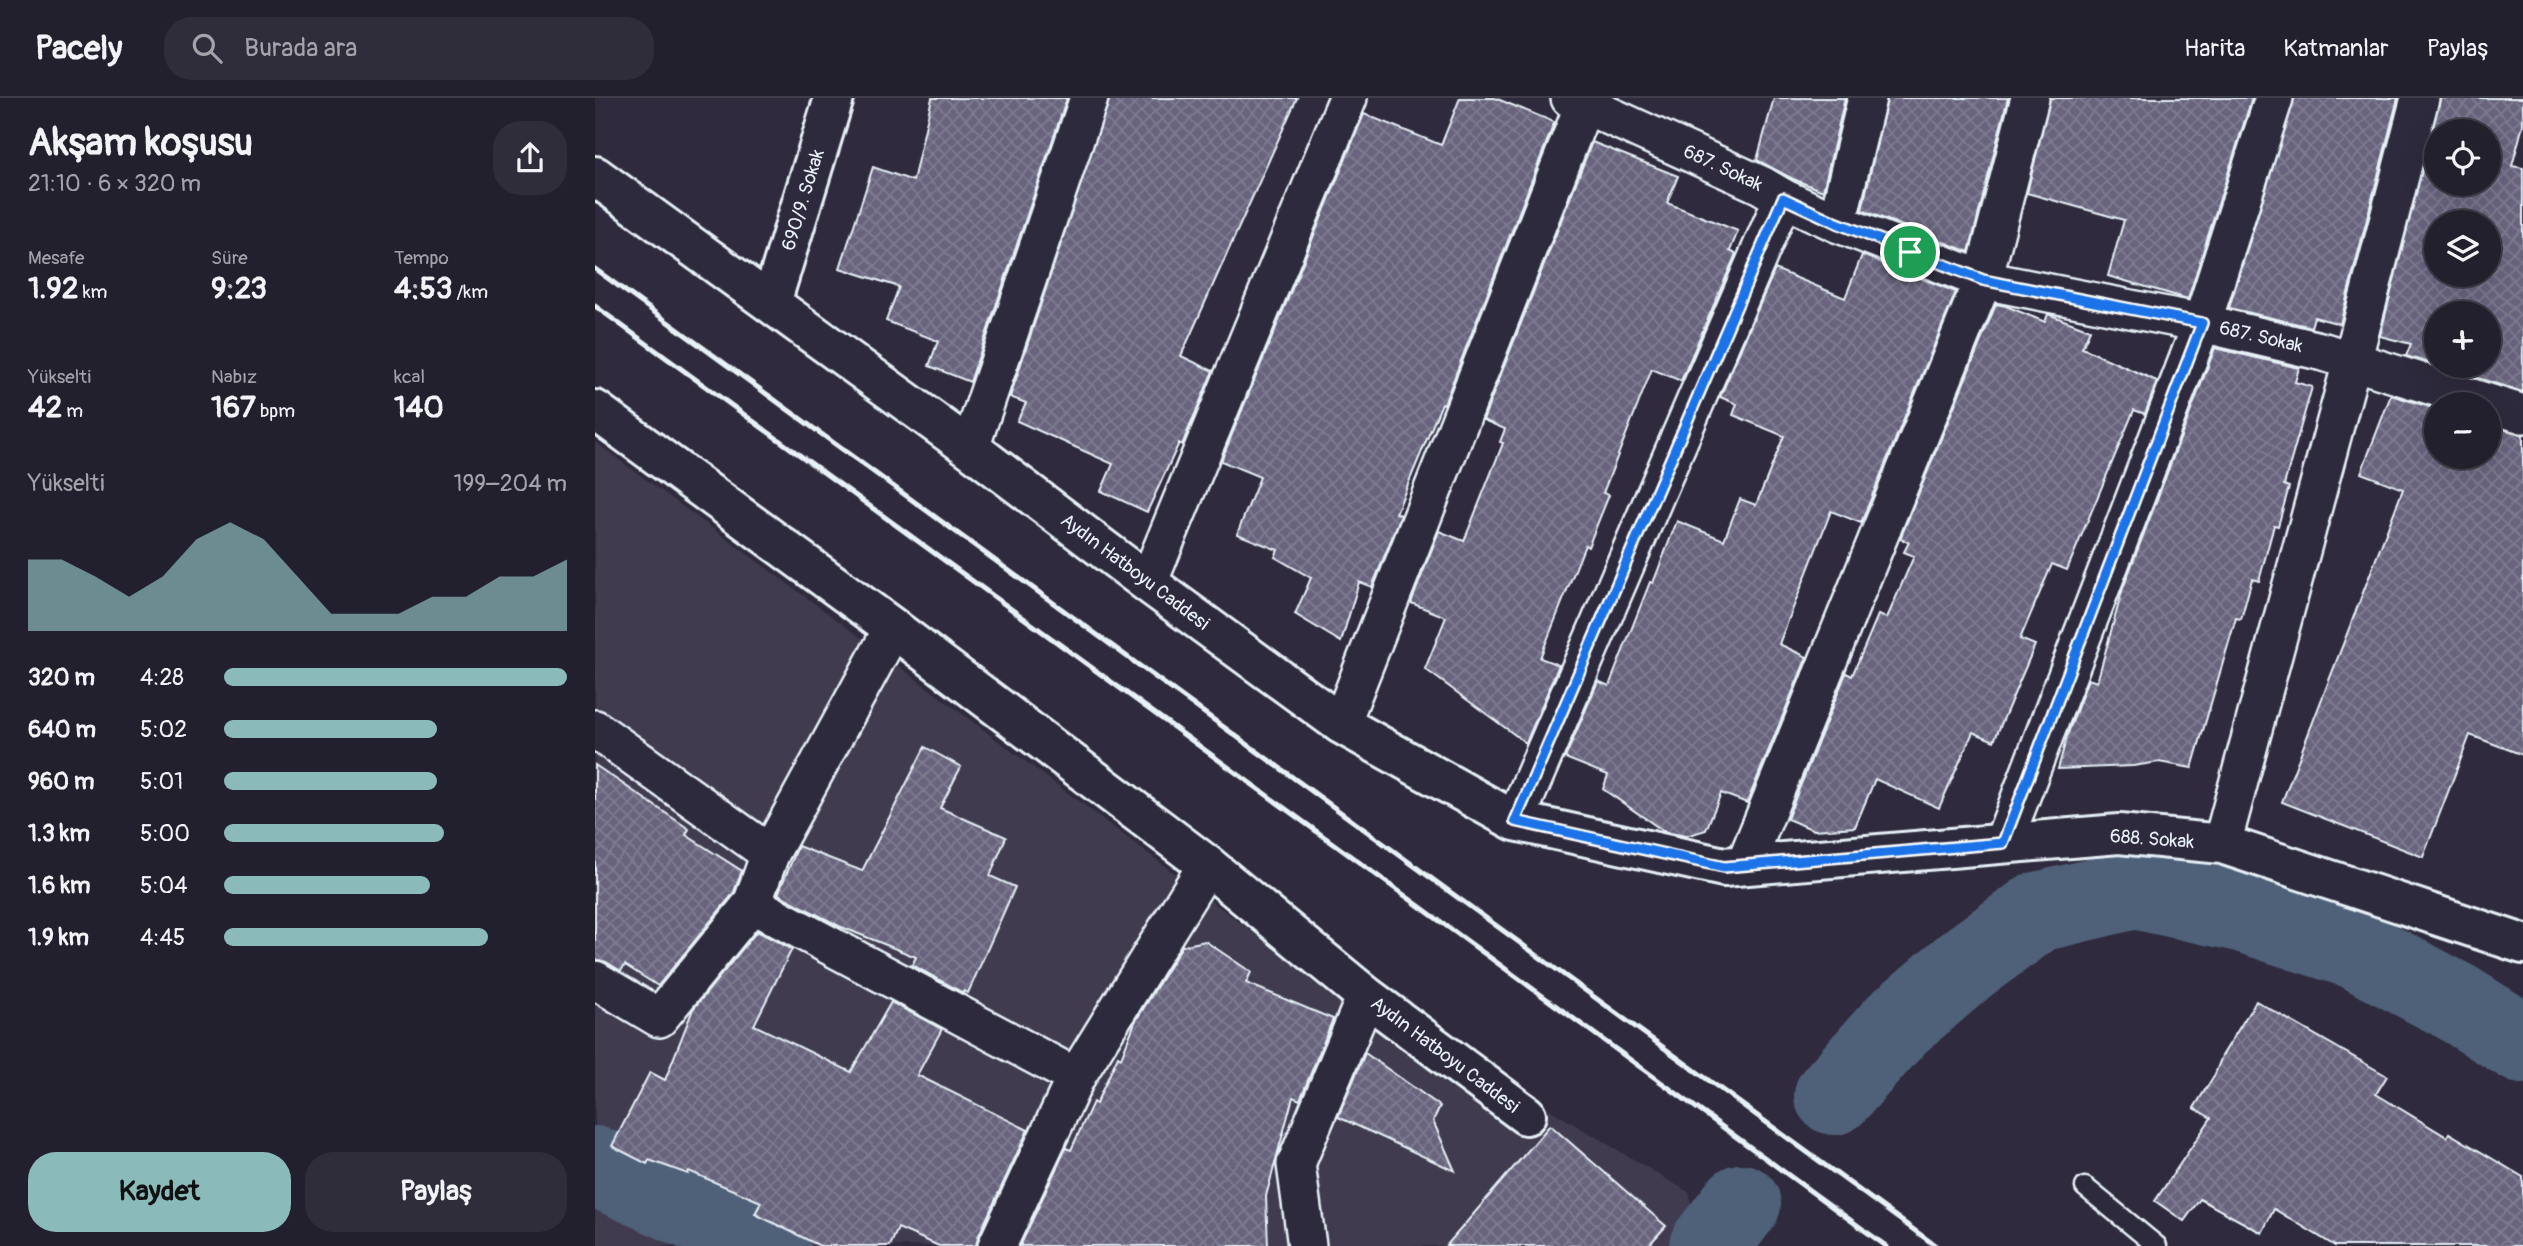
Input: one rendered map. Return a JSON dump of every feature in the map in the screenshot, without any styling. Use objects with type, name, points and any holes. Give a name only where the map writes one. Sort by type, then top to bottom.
[{"type":"street","name":"690/9. Sokak","points":[[771,303],[834,98]]},
{"type":"street","points":[[970,448],[1089,98]]},
{"type":"street","points":[[1148,583],[1348,98]]},
{"type":"street","points":[[1837,223],[1867,98]]},
{"type":"street","points":[[1734,866],[1983,280],[2030,98]]},
{"type":"street","points":[[2003,843],[2202,323],[2274,98]]},
{"type":"street","points":[[2222,844],[2420,98]]},
{"type":"street","points":[[1341,724],[1577,102]]},
{"type":"street","name":"687. Sokak","points":[[1577,102],[1761,185],[1837,223],[1983,280],[2202,323],[2323,352],[2523,414]]},
{"type":"street","name":"Aydın Hatboyu Caddesi","points":[[595,176],[970,448],[1341,724],[1515,821],[1734,866]]},
{"type":"street","points":[[1515,821],[1783,198]]},
{"type":"street","name":"Aydın Hatboyu Caddesi","points":[[595,410],[893,628],[1207,865],[1366,996],[1526,1115]]},
{"type":"street","points":[[595,979],[659,1018],[752,904],[770,854],[893,628]]},
{"type":"street","points":[[595,729],[770,854]]},
{"type":"street","name":"688. Sokak","points":[[1734,866],[2119,834],[2222,844],[2523,944]]},
{"type":"street","points":[[997,1246],[1076,1077],[1207,865]]},
{"type":"street","points":[[752,904],[1076,1077]]},
{"type":"street","points":[[1307,1246],[1296,1164],[1366,996]]},
{"type":"lane","points":[[2085,1187],[2157,1246]]},
{"type":"shaded area","points":[[595,442],[1258,936],[1690,1193],[1693,1225],[1673,1246],[595,1246]]},
{"type":"building","points":[[932,98],[1067,98],[970,382],[929,366],[938,341],[886,321],[899,287],[840,268],[873,167],[913,181]]},
{"type":"building","points":[[1109,98],[1297,98],[1181,356],[1213,371],[1182,445],[1179,443],[1147,512],[1101,491],[1113,464],[1017,421],[1026,403],[1010,397]]},
{"type":"building","points":[[1460,98],[1495,98],[1554,122],[1444,404],[1442,403],[1396,513],[1401,515],[1372,587],[1359,582],[1341,642],[1295,614],[1311,578],[1275,557],[1278,550],[1237,534],[1260,477],[1221,461],[1364,114],[1441,145]]},
{"type":"building","points":[[1774,98],[1845,98],[1823,191],[1757,160]]},
{"type":"building","points":[[1887,98],[2008,98],[1969,252],[1862,210]]},
{"type":"building","points":[[2050,98],[2252,98],[2188,299],[2108,276],[2124,220],[2027,193]]},
{"type":"building","points":[[2294,98],[2398,98],[2340,324],[2314,317],[2311,327],[2229,308]]},
{"type":"building","points":[[2440,98],[2523,98],[2523,125],[2512,166],[2523,168],[2523,392],[2478,378],[2501,378],[2501,301],[2424,301],[2424,361],[2406,356],[2411,344],[2380,336],[2424,161],[2424,196],[2501,196],[2501,119],[2435,119]]},
{"type":"building","points":[[1592,142],[1678,176],[1667,203],[1738,231],[1730,251],[1736,254],[1681,381],[1652,369],[1603,493],[1609,495],[1588,547],[1585,545],[1540,658],[1559,665],[1526,743],[1425,669],[1446,617],[1411,603],[1439,531],[1464,541],[1503,443],[1500,442],[1505,429],[1483,420]]},
{"type":"building","points":[[1862,255],[1956,292],[1861,523],[1831,511],[1779,644],[1807,657],[1747,803],[1721,793],[1706,830],[1686,836],[1665,832],[1603,789],[1608,775],[1565,758],[1598,681],[1609,686],[1677,521],[1724,540],[1740,499],[1756,505],[1784,436],[1733,415],[1737,404],[1720,397],[1775,269],[1845,298]]},
{"type":"building","points":[[1996,304],[2045,322],[2048,314],[2090,330],[2082,348],[2157,381],[2145,414],[2134,410],[2067,570],[2052,564],[2020,639],[2035,645],[1994,741],[1973,732],[1939,808],[1875,779],[1855,827],[1814,830],[1787,819],[1846,673],[1852,676],[1878,615],[1887,618],[1914,556],[1904,552],[1909,542],[1900,539]]},
{"type":"building","points":[[2215,348],[2299,368],[2295,382],[2312,387],[2284,485],[2289,487],[2278,526],[2274,525],[2259,581],[2252,579],[2241,619],[2236,618],[2192,768],[2159,762],[2133,766],[2058,769],[2088,679],[2097,682],[2123,588]]},
{"type":"building","points":[[2391,395],[2424,405],[2424,469],[2501,469],[2501,428],[2523,434],[2523,755],[2470,735],[2423,857],[2282,802],[2403,489],[2361,473]]},
{"type":"building","points":[[925,747],[961,767],[940,808],[1006,837],[990,876],[1015,887],[968,993],[963,993],[912,965],[916,957],[839,926],[778,894],[798,846],[862,871]]},
{"type":"building","points":[[595,765],[689,829],[686,835],[742,871],[733,894],[658,986],[625,965],[621,971],[595,959]]},
{"type":"building","points":[[757,931],[792,949],[754,1025],[851,1072],[891,1002],[942,1029],[917,1075],[1028,1130],[976,1246],[939,1246],[898,1228],[890,1246],[820,1246],[755,1214],[761,1202],[689,1171],[688,1174],[649,1160],[647,1164],[612,1146],[650,1072],[665,1080],[693,1009]]},
{"type":"building","points":[[1205,941],[1251,972],[1246,983],[1333,1019],[1300,1100],[1293,1097],[1266,1196],[1268,1246],[1020,1246],[1066,1148],[1071,1150],[1118,1056],[1121,1058],[1135,1022],[1182,946]]},
{"type":"building","points":[[2256,1001],[2387,1076],[2376,1094],[2447,1137],[2449,1133],[2523,1177],[2523,1246],[2335,1246],[2274,1209],[2262,1233],[2200,1199],[2184,1221],[2155,1201],[2211,1118],[2194,1108]]},
{"type":"building","points":[[1365,1053],[1440,1106],[1433,1121],[1455,1171],[1338,1117]]},
{"type":"building","points":[[1550,1125],[1666,1226],[1648,1246],[1446,1246]]},
{"type":"waterway","points":[[1834,1095],[1897,1024],[1968,963],[2038,912],[2134,889],[2241,912],[2355,949],[2456,1002],[2523,1044]]},
{"type":"waterway","points":[[595,1166],[771,1246]]},
{"type":"waterway","points":[[1709,1246],[1741,1204]]},
{"type":"railway","points":[[595,269],[1936,1246]]},
{"type":"railway","points":[[595,306],[1886,1246]]},
{"type":"route","points":[[1783,198],[1910,252],[1983,280],[2202,323],[2003,843],[1724,867],[1515,821],[1783,198]]}]
